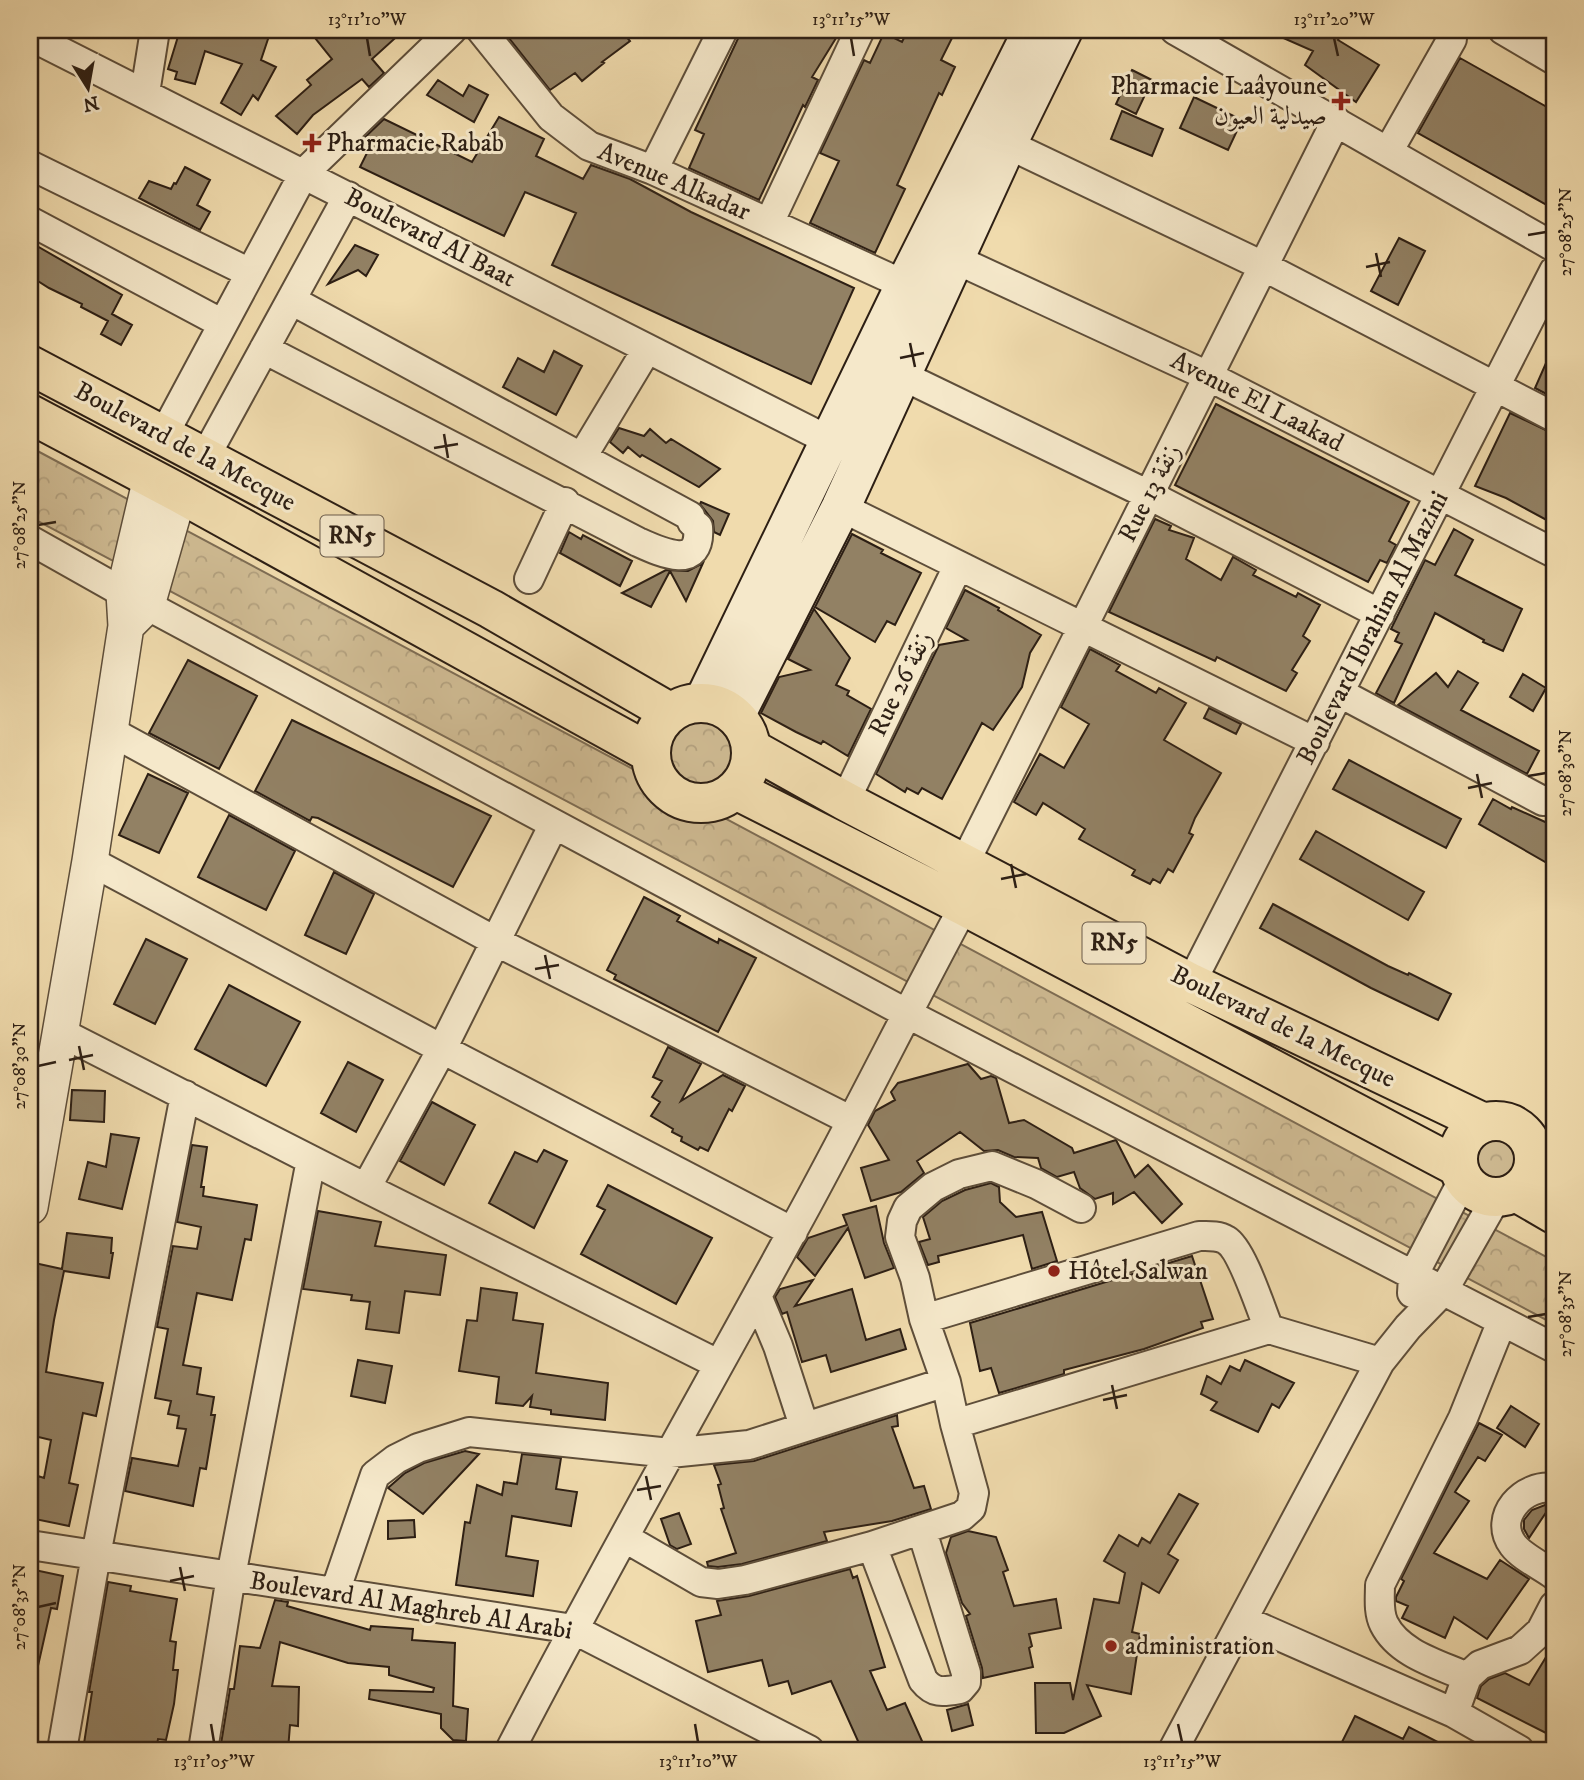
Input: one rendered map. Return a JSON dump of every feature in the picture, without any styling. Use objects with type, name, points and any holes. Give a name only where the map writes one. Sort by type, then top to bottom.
[{"type":"main road","points":[[703,710],[905,285],[1033,30]]},
{"type":"main road","points":[[703,710],[743,725],[752,749],[751,764],[736,790],[722,800],[705,804],[688,803],[673,796],[660,784],[650,753],[653,737],[660,724],[703,710],[841,507],[1007,144],[1063,30]]},
{"type":"main road","name":"Boulevard de la Mecque","points":[[30,365],[491,609],[703,710]]},
{"type":"main road","name":"Boulevard de la Mecque","points":[[30,414],[165,485],[650,753]]},
{"type":"main road","name":"Boulevard de la Mecque","points":[[752,749],[845,801],[1191,983],[1484,1123]]},
{"type":"main road","name":"Boulevard de la Mecque","points":[[736,790],[964,906],[1461,1173]]},
{"type":"main road","name":"RN5","points":[[1484,1123],[1505,1122],[1523,1132],[1542,1149],[1534,1152],[1534,1164],[1525,1185],[1506,1195]]},
{"type":"main road","points":[[1461,1173],[1457,1156],[1465,1136],[1484,1123]]},
{"type":"main road","name":"RN5","points":[[1461,1173],[1472,1189],[1483,1195],[1506,1195],[1554,1214]]},
{"type":"street","points":[[145,93],[155,30]]},
{"type":"street","points":[[163,436],[304,173],[452,30]]},
{"type":"street","name":"Avenue Alkadar","points":[[481,30],[551,117],[589,146],[653,170],[905,285]]},
{"type":"street","points":[[653,170],[723,30]]},
{"type":"street","points":[[769,223],[860,30]]},
{"type":"street","points":[[1175,30],[1554,247]]},
{"type":"street","points":[[1503,30],[1554,60]]},
{"type":"street","points":[[1388,150],[1447,33]]},
{"type":"street","name":"Boulevard Al Baat","points":[[30,36],[830,441]]},
{"type":"street","name":"Rue 13 زنقة","points":[[964,864],[1336,121]]},
{"type":"street","points":[[1007,144],[1263,267],[1554,417]]},
{"type":"street","points":[[30,165],[250,273]]},
{"type":"street","points":[[205,457],[348,196]]},
{"type":"street","points":[[30,221],[223,324]]},
{"type":"street","name":"Avenue El Laakad","points":[[956,259],[1208,376],[1554,553]]},
{"type":"street","name":"Boulevard Ibrahim Al Mazini","points":[[1191,983],[1554,271]]},
{"type":"street","points":[[264,349],[638,542],[669,556],[685,555],[693,549],[699,537],[698,527],[690,516],[290,300]]},
{"type":"street","points":[[582,457],[647,348]]},
{"type":"street","points":[[901,375],[1149,495],[1380,614]]},
{"type":"street","points":[[30,1207],[40,1084],[60,1032],[132,608],[165,485]]},
{"type":"street","points":[[529,579],[565,502]]},
{"type":"street","points":[[841,507],[1315,742]]},
{"type":"street","points":[[30,540],[132,608],[554,824],[906,1013],[1554,1348]]},
{"type":"street","name":"Rue 26 زنقة","points":[[845,801],[958,566]]},
{"type":"street","points":[[1340,693],[1549,800]]},
{"type":"street","points":[[110,731],[495,940],[850,1120]]},
{"type":"street","points":[[366,1188],[442,1049],[554,824]]},
{"type":"street","points":[[90,860],[442,1049],[793,1232]]},
{"type":"street","points":[[522,1746],[573,1629],[793,1232],[964,906]]},
{"type":"street","points":[[60,1032],[718,1364]]},
{"type":"street","points":[[62,1750],[96,1555],[185,1095]]},
{"type":"street","points":[[203,1750],[231,1576],[311,1160]]},
{"type":"street","points":[[625,1538],[701,1582],[718,1584],[745,1580],[872,1546],[962,1517],[971,1508],[974,1493],[946,1382],[900,1237],[902,1221],[908,1208],[933,1187],[959,1174],[992,1166],[1036,1184],[1081,1208]]},
{"type":"street","points":[[1408,1327],[1413,1276],[1461,1173]]},
{"type":"street","points":[[1173,1750],[1380,1362],[1408,1327],[1443,1291],[1506,1195]]},
{"type":"street","points":[[924,1319],[1199,1236],[1214,1235],[1226,1240],[1237,1250],[1269,1329]]},
{"type":"street","points":[[757,1296],[778,1346],[804,1426]]},
{"type":"street","points":[[1467,1677],[1402,1647],[1384,1624],[1380,1610],[1380,1585],[1463,1418],[1502,1321]]},
{"type":"street","points":[[955,1424],[1269,1329],[1380,1362]]},
{"type":"street","points":[[335,1592],[375,1475],[396,1459],[418,1448],[469,1432],[670,1453],[748,1445],[946,1382]]},
{"type":"street","points":[[1554,1488],[1545,1486],[1526,1494],[1514,1503],[1506,1520],[1506,1532],[1514,1546],[1554,1575]]},
{"type":"street","points":[[872,1546],[923,1680],[939,1693],[960,1689],[966,1682],[966,1673],[922,1531]]},
{"type":"street","name":"Boulevard Al Maghreb Al Arabi","points":[[30,1545],[573,1629],[808,1750]]},
{"type":"street","points":[[1454,1713],[1467,1677],[1479,1665],[1520,1650],[1541,1630],[1554,1606]]},
{"type":"street","points":[[1243,1620],[1454,1713],[1519,1750]]},
{"type":"green space","points":[[30,447],[1554,1261],[1554,1324],[30,517]]},
{"type":"green space","points":[[699,716],[719,722],[729,732],[735,752],[729,772],[719,782],[699,788],[679,782],[669,772],[663,752],[669,732],[679,722]]},
{"type":"green space","points":[[1496,1136],[1513,1143],[1520,1160],[1513,1177],[1496,1184],[1479,1177],[1472,1160],[1479,1143]]},
{"type":"building","points":[[180,30],[271,30],[261,60],[276,67],[258,100],[253,95],[241,115],[221,103],[242,64],[205,51],[195,84],[175,79],[177,72],[168,69]]},
{"type":"building","points":[[326,30],[404,30],[372,59],[384,73],[369,87],[362,79],[313,115],[297,134],[276,116],[311,85],[307,80],[332,59],[315,38]]},
{"type":"building","points":[[509,30],[621,30],[630,41],[582,81],[575,73],[550,90],[505,33]]},
{"type":"building","points":[[742,30],[841,30],[812,77],[818,80],[805,107],[803,105],[759,200],[689,168],[704,134],[695,130]]},
{"type":"building","points":[[908,30],[956,30],[941,60],[955,67],[942,95],[939,93],[897,185],[905,189],[875,253],[810,223],[839,161],[820,153],[864,60],[870,63],[884,33],[902,42]]},
{"type":"building","points":[[1265,30],[1344,30],[1338,40],[1379,65],[1356,102],[1305,65],[1313,51]]},
{"type":"building","points":[[1460,58],[1554,111],[1554,209],[1418,133]]},
{"type":"building","points":[[1132,70],[1152,80],[1136,114],[1116,104]]},
{"type":"building","points":[[438,80],[463,96],[469,85],[488,95],[474,122],[427,95]]},
{"type":"building","points":[[1194,97],[1242,120],[1228,150],[1180,128]]},
{"type":"building","points":[[1122,111],[1163,129],[1152,156],[1111,139]]},
{"type":"building","points":[[499,117],[544,139],[536,156],[583,179],[591,165],[630,179],[691,212],[854,288],[811,384],[552,265],[576,213],[525,192],[504,236],[360,167],[367,153],[358,148],[361,141],[384,119],[472,162]]},
{"type":"building","points":[[185,167],[210,180],[197,205],[210,212],[200,230],[139,198],[149,181],[171,189]]},
{"type":"building","points":[[1399,238],[1425,251],[1398,305],[1371,291]]},
{"type":"building","points":[[30,242],[122,295],[112,314],[132,325],[121,345],[101,334],[108,321],[30,276]]},
{"type":"building","points":[[355,245],[378,255],[366,276],[358,270],[328,284]]},
{"type":"building","points":[[1554,345],[1554,398],[1535,388]]},
{"type":"building","points":[[554,351],[582,366],[556,415],[503,387],[518,358],[544,372]]},
{"type":"building","points":[[1216,404],[1409,502],[1389,541],[1396,545],[1387,563],[1380,560],[1368,582],[1175,485]]},
{"type":"building","points":[[1510,413],[1554,434],[1554,524],[1506,498],[1475,486]]},
{"type":"building","points":[[619,428],[644,436],[650,429],[666,443],[671,439],[720,469],[699,487],[642,455],[640,457],[628,447],[623,453],[610,442]]},
{"type":"building","points":[[701,502],[729,514],[720,535],[714,532],[713,521]]},
{"type":"building","points":[[1155,519],[1171,526],[1169,530],[1194,538],[1186,559],[1221,580],[1233,557],[1256,570],[1253,575],[1296,597],[1298,593],[1320,605],[1303,636],[1310,641],[1292,670],[1297,673],[1286,691],[1217,657],[1215,661],[1109,612]]},
{"type":"building","points":[[1454,529],[1473,540],[1455,575],[1522,609],[1503,651],[1435,613],[1394,703],[1376,693],[1402,644],[1395,641],[1399,633],[1391,629],[1425,560],[1435,565]]},
{"type":"building","points":[[569,532],[581,539],[583,535],[632,561],[620,586],[560,553]]},
{"type":"building","points":[[852,534],[883,550],[881,553],[921,573],[895,625],[887,621],[875,642],[815,607]]},
{"type":"building","points":[[703,563],[686,601],[670,571],[651,607],[622,593],[666,570],[688,571]]},
{"type":"building","points":[[965,590],[1041,635],[1030,653],[1022,687],[993,730],[982,723],[942,799],[922,788],[918,794],[907,788],[905,792],[876,774],[939,645],[967,640],[946,628]]},
{"type":"building","points":[[814,609],[850,658],[836,685],[849,691],[847,695],[871,709],[848,756],[823,741],[821,744],[761,713],[779,677],[810,670],[788,659]]},
{"type":"building","points":[[1090,649],[1120,665],[1116,671],[1156,693],[1159,688],[1186,703],[1164,740],[1221,773],[1195,818],[1189,833],[1193,835],[1173,872],[1168,869],[1160,883],[1153,879],[1150,884],[1132,875],[1135,870],[1079,839],[1085,829],[1043,803],[1036,815],[1014,802],[1040,754],[1064,768],[1089,724],[1061,707]]},
{"type":"building","points":[[188,660],[257,696],[219,769],[149,733]]},
{"type":"building","points":[[1458,671],[1478,683],[1461,710],[1539,751],[1527,774],[1398,705],[1436,673],[1448,687]]},
{"type":"building","points":[[1523,674],[1546,688],[1533,711],[1510,697]]},
{"type":"building","points":[[1209,708],[1241,724],[1236,734],[1204,718]]},
{"type":"building","points":[[292,720],[491,816],[453,887],[318,818],[312,817],[310,821],[255,791]]},
{"type":"building","points":[[1349,760],[1461,819],[1446,848],[1333,789]]},
{"type":"building","points":[[148,774],[188,793],[159,853],[119,835]]},
{"type":"building","points":[[1493,799],[1554,826],[1554,867],[1479,824]]},
{"type":"building","points":[[229,815],[295,851],[266,910],[198,877]]},
{"type":"building","points":[[1316,831],[1424,892],[1408,920],[1300,859]]},
{"type":"building","points":[[334,872],[374,894],[346,954],[305,935]]},
{"type":"building","points":[[644,897],[680,916],[677,921],[718,943],[719,939],[756,958],[718,1032],[614,979],[616,975],[607,970]]},
{"type":"building","points":[[1273,904],[1388,966],[1408,975],[1409,973],[1451,994],[1438,1020],[1371,988],[1260,928]]},
{"type":"building","points":[[146,939],[187,959],[155,1024],[114,1004]]},
{"type":"building","points":[[229,985],[300,1022],[266,1086],[195,1049]]},
{"type":"building","points":[[668,1047],[701,1064],[681,1101],[723,1075],[745,1086],[732,1111],[729,1109],[708,1151],[700,1147],[698,1150],[681,1141],[682,1137],[672,1132],[673,1129],[651,1116],[660,1102],[652,1097],[662,1081],[653,1077]]},
{"type":"building","points":[[348,1062],[383,1080],[356,1132],[321,1113]]},
{"type":"building","points":[[968,1064],[981,1079],[991,1076],[996,1078],[1009,1123],[1024,1120],[1072,1148],[1074,1153],[1116,1140],[1135,1177],[1148,1165],[1182,1204],[1162,1223],[1134,1192],[1113,1204],[1113,1193],[1095,1199],[1080,1188],[1074,1172],[1057,1177],[1041,1168],[1038,1158],[1014,1157],[998,1150],[984,1151],[960,1132],[917,1161],[924,1173],[901,1192],[871,1201],[861,1168],[889,1160],[868,1125],[875,1111],[895,1100],[891,1092],[898,1083]]},
{"type":"building","points":[[72,1090],[105,1091],[104,1122],[70,1120]]},
{"type":"building","points":[[432,1102],[475,1125],[444,1185],[400,1161]]},
{"type":"building","points":[[111,1134],[139,1138],[122,1209],[79,1199],[88,1162],[106,1167]]},
{"type":"building","points":[[192,1145],[207,1147],[201,1187],[204,1187],[203,1196],[257,1205],[251,1240],[245,1239],[232,1300],[197,1293],[183,1365],[201,1368],[197,1394],[214,1397],[211,1415],[215,1415],[206,1469],[200,1468],[193,1506],[125,1491],[132,1458],[178,1466],[186,1429],[177,1428],[179,1416],[168,1414],[171,1401],[155,1398],[168,1329],[157,1327],[173,1246],[197,1249],[201,1227],[177,1222]]},
{"type":"building","points":[[544,1150],[567,1161],[534,1228],[489,1203],[515,1152],[537,1162]]},
{"type":"building","points":[[991,1183],[999,1187],[1000,1202],[1016,1217],[1042,1212],[1057,1261],[1032,1269],[1023,1235],[938,1256],[939,1262],[928,1265],[919,1242],[930,1239],[923,1217],[942,1201],[965,1190]]},
{"type":"building","points":[[608,1185],[712,1238],[676,1304],[581,1254],[605,1210],[597,1206]]},
{"type":"building","points":[[876,1206],[884,1243],[894,1268],[865,1278],[848,1228],[815,1276],[797,1257],[808,1238],[847,1225],[843,1215]]},
{"type":"building","points":[[318,1211],[381,1222],[375,1246],[446,1255],[440,1295],[405,1291],[399,1333],[366,1329],[370,1302],[351,1300],[352,1295],[303,1289]]},
{"type":"building","points":[[67,1233],[112,1238],[113,1253],[109,1278],[64,1271],[54,1320],[46,1372],[103,1383],[96,1416],[83,1413],[69,1483],[78,1485],[69,1526],[30,1518],[38,1476],[44,1478],[51,1440],[30,1435],[30,1262],[62,1269]]},
{"type":"building","points":[[1192,1256],[1213,1319],[1201,1322],[1203,1328],[1144,1349],[1064,1370],[1064,1374],[999,1393],[991,1368],[980,1371],[970,1323]]},
{"type":"building","points":[[813,1280],[795,1306],[852,1289],[866,1340],[900,1329],[906,1349],[831,1372],[826,1355],[802,1362],[787,1312],[782,1314],[775,1297],[780,1289]]},
{"type":"building","points":[[481,1288],[517,1293],[513,1320],[543,1324],[536,1373],[608,1383],[605,1420],[551,1414],[551,1410],[530,1407],[532,1396],[523,1406],[496,1403],[499,1377],[459,1371],[467,1320],[477,1321]]},
{"type":"building","points":[[358,1360],[392,1366],[385,1403],[351,1396]]},
{"type":"building","points":[[1245,1360],[1294,1383],[1279,1408],[1272,1404],[1258,1432],[1211,1410],[1217,1402],[1201,1394],[1207,1376],[1221,1384],[1230,1366],[1240,1371]]},
{"type":"building","points":[[1511,1406],[1539,1424],[1525,1447],[1497,1428]]},
{"type":"building","points":[[897,1415],[898,1426],[892,1427],[914,1488],[924,1486],[931,1509],[892,1521],[824,1532],[827,1541],[742,1564],[708,1566],[707,1562],[736,1553],[721,1509],[724,1508],[718,1485],[721,1484],[714,1465],[754,1461]]},
{"type":"building","points":[[1479,1423],[1502,1435],[1485,1461],[1478,1457],[1455,1492],[1469,1501],[1434,1553],[1487,1579],[1500,1560],[1529,1579],[1487,1639],[1454,1617],[1445,1638],[1402,1618],[1408,1606],[1396,1601],[1396,1597],[1404,1581],[1401,1579]]},
{"type":"building","points":[[465,1451],[479,1454],[423,1514],[388,1488],[405,1473],[424,1463]]},
{"type":"building","points":[[522,1454],[561,1458],[556,1489],[577,1492],[571,1526],[512,1516],[506,1556],[538,1561],[533,1596],[456,1585],[465,1522],[470,1523],[477,1485],[502,1495],[504,1482],[517,1484]]},
{"type":"building","points":[[1179,1494],[1198,1504],[1168,1554],[1178,1560],[1159,1593],[1142,1583],[1132,1632],[1140,1634],[1131,1694],[1087,1685],[1101,1716],[1064,1733],[1036,1733],[1035,1683],[1070,1683],[1073,1700],[1094,1599],[1119,1603],[1125,1573],[1104,1561],[1119,1535],[1138,1546],[1142,1538],[1150,1543]]},
{"type":"building","points":[[1551,1505],[1529,1538],[1524,1529],[1524,1520],[1532,1510]]},
{"type":"building","points":[[679,1513],[691,1544],[677,1549],[670,1545],[661,1519]]},
{"type":"building","points":[[414,1520],[415,1537],[388,1539],[388,1521]]},
{"type":"building","points":[[968,1531],[996,1537],[1008,1570],[1003,1572],[1014,1606],[1056,1599],[1061,1628],[1029,1634],[1033,1667],[983,1678],[966,1616],[970,1614],[962,1603],[946,1553],[951,1537]]},
{"type":"building","points":[[30,1569],[63,1576],[57,1609],[51,1608],[38,1666],[30,1665]]},
{"type":"building","points":[[850,1569],[853,1578],[857,1576],[885,1667],[870,1671],[887,1710],[905,1703],[926,1750],[862,1750],[831,1681],[792,1694],[788,1681],[769,1686],[762,1660],[708,1672],[696,1621],[721,1615],[717,1601],[749,1596]]},
{"type":"building","points":[[108,1582],[131,1586],[130,1591],[177,1599],[170,1641],[176,1642],[173,1670],[178,1670],[174,1704],[166,1740],[158,1739],[156,1750],[83,1750],[92,1692],[89,1692]]},
{"type":"building","points":[[275,1600],[288,1602],[287,1606],[370,1630],[371,1626],[413,1629],[412,1640],[455,1643],[453,1706],[468,1709],[466,1741],[453,1740],[441,1728],[441,1714],[369,1699],[370,1690],[433,1692],[434,1688],[389,1675],[389,1667],[348,1663],[280,1642],[272,1686],[299,1687],[298,1726],[290,1725],[288,1750],[220,1750],[230,1689],[234,1689],[240,1646],[260,1648]]},
{"type":"building","points":[[1554,1644],[1554,1737],[1477,1698],[1481,1686],[1489,1679],[1505,1673],[1529,1685]]},
{"type":"building","points":[[968,1704],[973,1725],[952,1731],[947,1710]]},
{"type":"building","points":[[1355,1716],[1403,1739],[1409,1727],[1453,1750],[1338,1750]]},
{"type":"place","name":"Pharmacie Laâyoune صيدلية العيون","points":[[1341,101]]},
{"type":"place","name":"Pharmacie Rabab","points":[[312,143]]},
{"type":"place","name":"Hôtel Salwan","points":[[1054,1271]]},
{"type":"place","name":"administration","points":[[1111,1646]]}]
